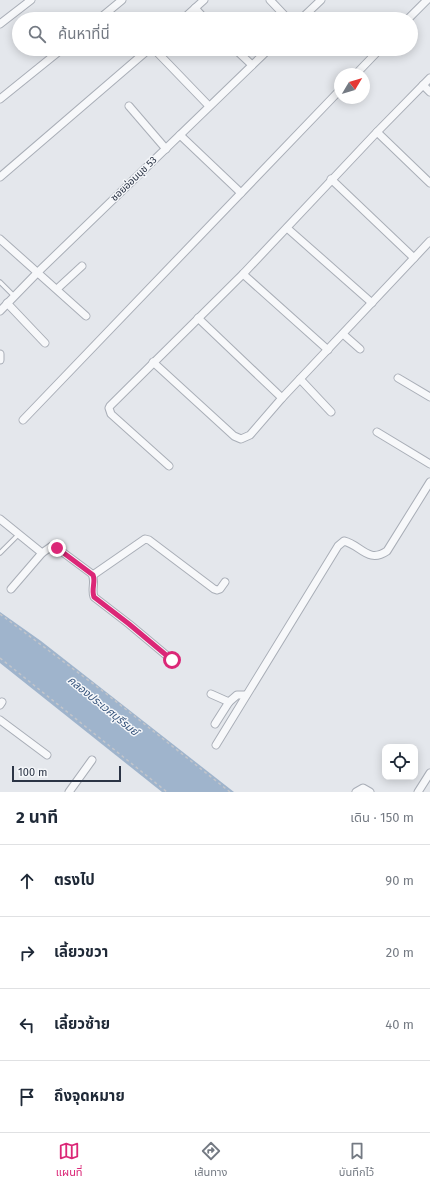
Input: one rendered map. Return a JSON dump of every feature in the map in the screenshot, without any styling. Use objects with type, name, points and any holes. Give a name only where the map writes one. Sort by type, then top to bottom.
[{"type":"street","points":[[16,12],[31,0]]},
{"type":"street","points":[[107,12],[122,0]]},
{"type":"street","points":[[191,12],[204,0]]},
{"type":"street","points":[[270,0],[281,12]]},
{"type":"street","points":[[308,12],[321,0]]},
{"type":"street","points":[[415,12],[427,0]]},
{"type":"street","points":[[195,8],[199,12]]},
{"type":"street","points":[[0,24],[12,15]]},
{"type":"street","points":[[0,99],[53,56]]},
{"type":"street","points":[[0,177],[141,56]]},
{"type":"street","points":[[161,56],[209,106]]},
{"type":"street","points":[[242,56],[252,66]]},
{"type":"street","name":"ซอยอ่อนนุช 53","points":[[0,311],[38,272],[262,56]]},
{"type":"street","points":[[362,68],[373,56]]},
{"type":"street","points":[[169,466],[110,414],[110,406],[243,274],[430,78]]},
{"type":"street","points":[[423,85],[430,92]]},
{"type":"street","points":[[23,420],[334,96]]},
{"type":"street","points":[[129,106],[166,148]]},
{"type":"street","points":[[377,132],[430,183]]},
{"type":"street","points":[[180,135],[242,193]]},
{"type":"street","points":[[332,180],[414,258]]},
{"type":"street","points":[[287,228],[372,303]]},
{"type":"street","points":[[0,239],[86,316]]},
{"type":"street","points":[[153,362],[234,436],[241,439],[250,435],[282,398],[430,241]]},
{"type":"street","points":[[56,289],[82,266]]},
{"type":"street","points":[[243,274],[328,350]]},
{"type":"street","points":[[7,303],[45,343]]},
{"type":"street","points":[[198,318],[282,398]]},
{"type":"street","points":[[343,334],[360,349]]},
{"type":"street","points":[[0,354],[0,360]]},
{"type":"street","points":[[398,378],[430,397]]},
{"type":"street","points":[[300,379],[331,412]]},
{"type":"street","points":[[376,432],[430,464]]},
{"type":"street","points":[[216,745],[338,546],[344,541],[349,542],[368,555],[381,555],[386,551],[430,482]]},
{"type":"street","points":[[0,519],[42,553]]},
{"type":"street","points":[[93,575],[145,539],[149,540],[214,589],[220,589],[225,582]]},
{"type":"street","points":[[11,590],[42,553],[52,546],[57,548],[93,575],[94,583],[92,590],[94,597],[172,660]]},
{"type":"street","points":[[211,694],[229,702]]},
{"type":"street","points":[[215,724],[229,702],[237,695],[246,695]]},
{"type":"street","points":[[0,720],[47,755]]},
{"type":"street","points":[[69,792],[92,760]]},
{"type":"street","points":[[418,792],[428,782],[430,773]]},
{"type":"street","points":[[356,792],[363,788],[370,792]]},
{"type":"lane","points":[[0,282],[14,296]]},
{"type":"lane","points":[[0,552],[19,534]]},
{"type":"path","points":[[0,614],[104,692],[230,792]]},
{"type":"path","points":[[0,658],[167,792]]},
{"type":"water","name":"คลองประเวศบุรีรมย์","points":[[0,612],[41,641],[234,792],[162,792],[0,663]]},
{"type":"route","points":[[57,548],[93,575],[94,583],[92,590],[94,597],[97,600],[129,624],[172,660]]}]
